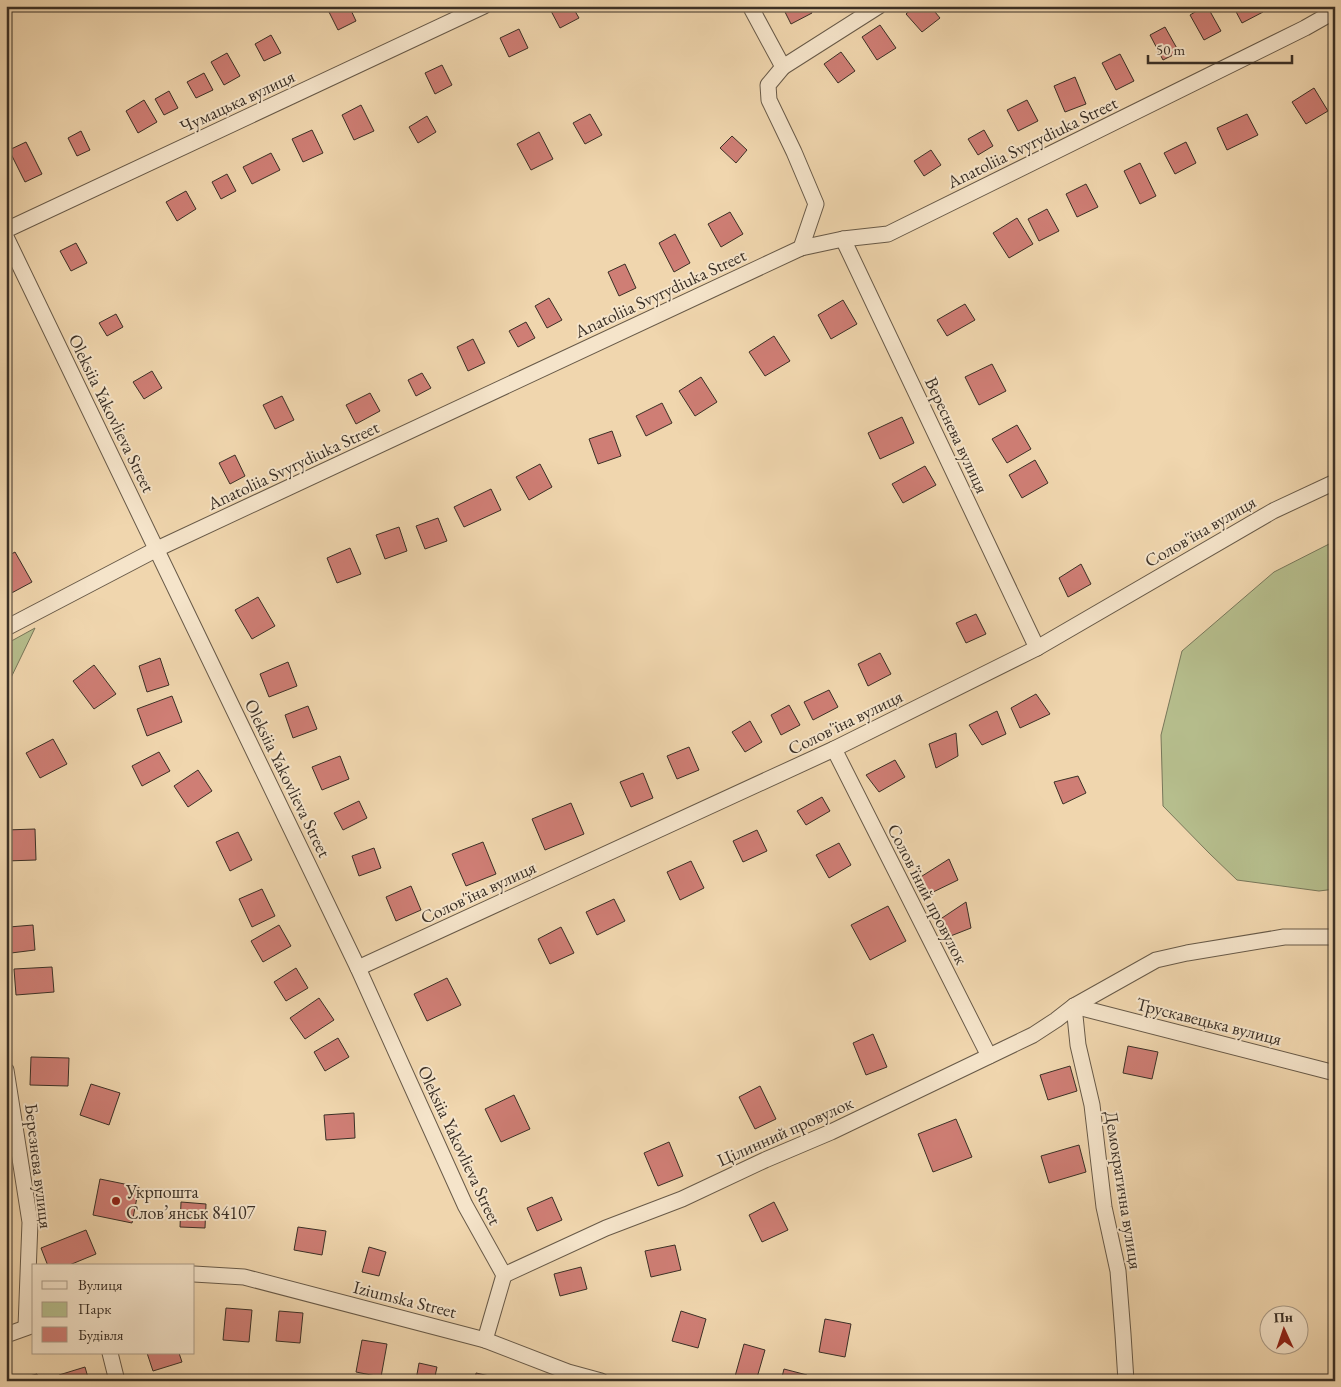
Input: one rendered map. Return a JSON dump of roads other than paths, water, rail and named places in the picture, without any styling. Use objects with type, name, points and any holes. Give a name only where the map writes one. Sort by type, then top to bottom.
[{"type":"street","name":"Чумацька вулиця","points":[[6,230],[484,6]]},
{"type":"street","points":[[750,6],[782,67]]},
{"type":"street","points":[[800,248],[816,204],[769,100],[768,86],[782,67],[879,6]]},
{"type":"street","name":"Anatoliia Svyrydiuka Street","points":[[6,628],[157,549],[800,248],[843,239],[888,234],[1305,28],[1335,11]]},
{"type":"street","name":"Oleksiia Yakovlieva Street","points":[[6,237],[358,968],[465,1205],[504,1275]]},
{"type":"street","name":"Вереснева вулиця","points":[[843,239],[1037,648]]},
{"type":"street","name":"Солов'їна вулиця","points":[[358,968],[834,749],[1037,648],[1273,511],[1335,482]]},
{"type":"street","name":"Солов'їний провулок","points":[[834,749],[989,1056]]},
{"type":"street","name":"Цілинний провулок","points":[[504,1275],[606,1228],[682,1199],[765,1160],[831,1132],[1033,1036],[1074,1006],[1156,960],[1284,937],[1335,936]]},
{"type":"street","name":"Трускавецька вулиця","points":[[1074,1006],[1335,1073]]},
{"type":"street","name":"Демократична вулиця","points":[[1074,1006],[1078,1045],[1092,1105],[1104,1207],[1118,1271],[1126,1381]]},
{"type":"street","name":"Березнева вулиця","points":[[6,1070],[30,1222],[30,1326]]},
{"type":"street","name":"Iziumska Street","points":[[195,1274],[244,1278],[485,1340],[567,1376],[601,1381]]},
{"type":"street","points":[[485,1340],[504,1275]]},
{"type":"street","points":[[6,1335],[30,1326]]},
{"type":"street","points":[[110,1354],[117,1381]]},
{"type":"place","name":"Укрпошта Слов’янськ 84107","points":[[116,1201]]}]
